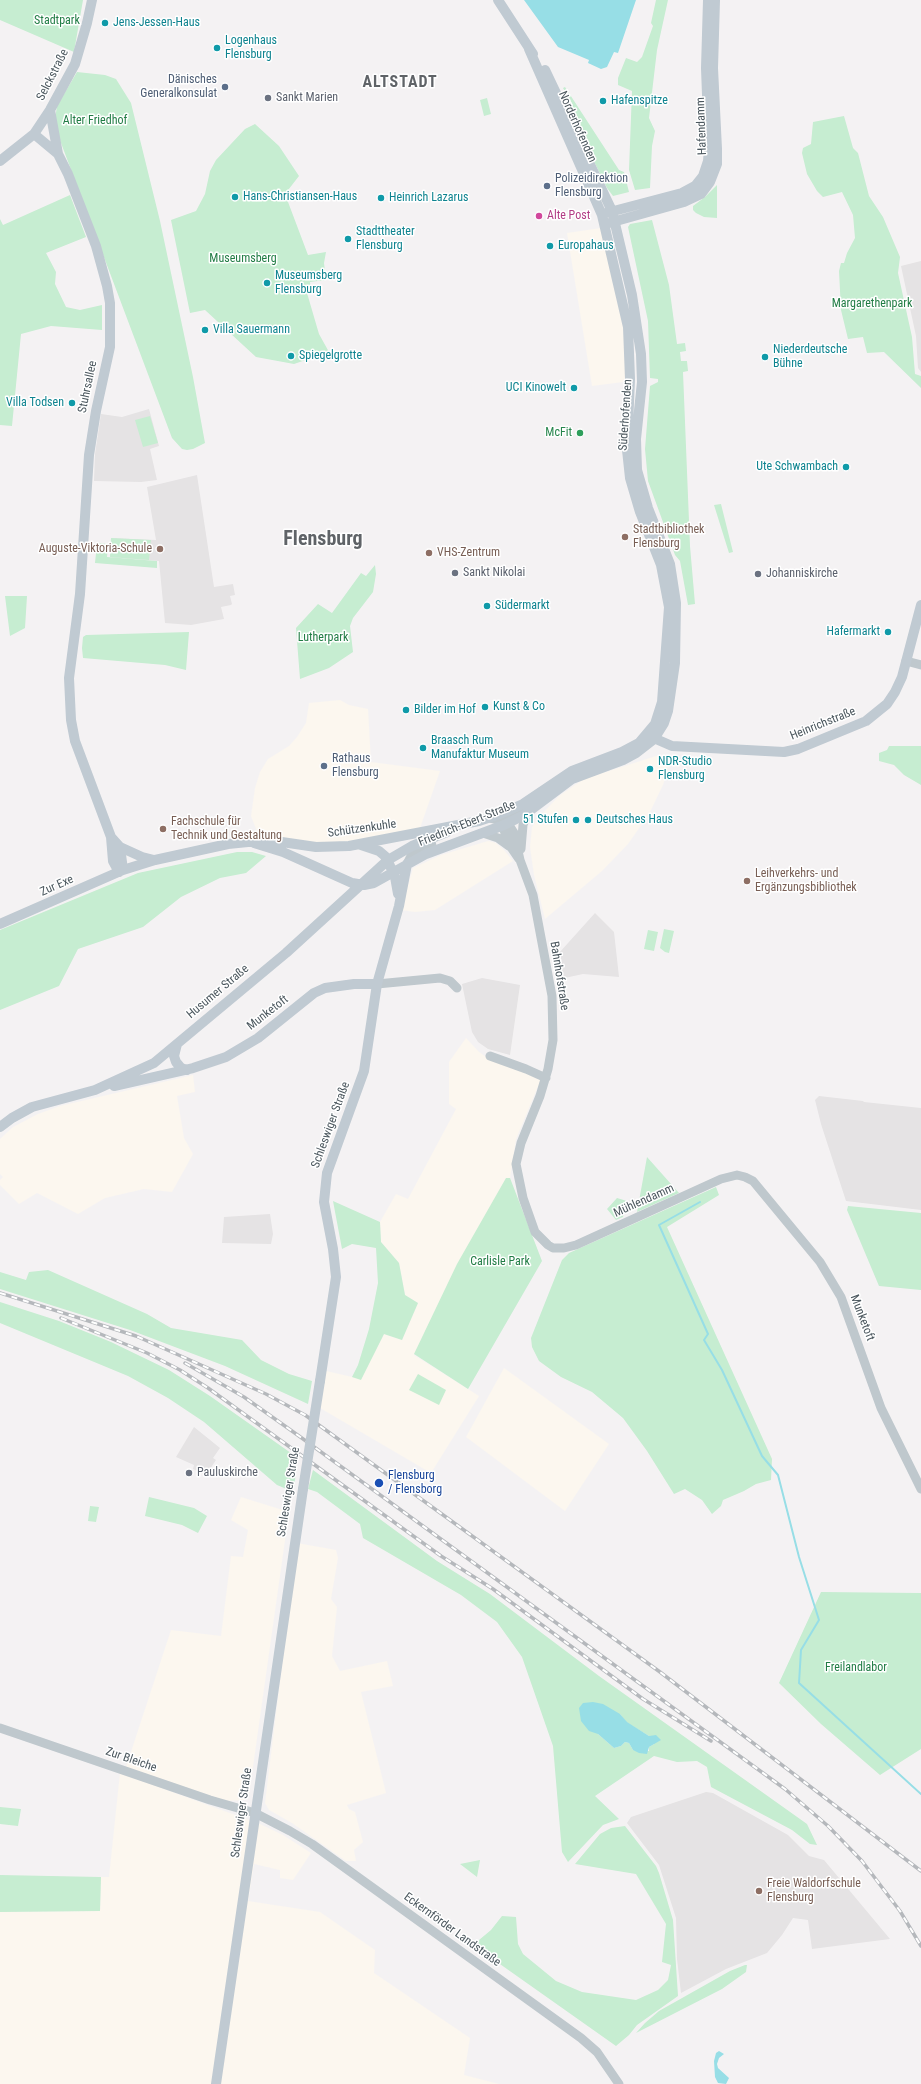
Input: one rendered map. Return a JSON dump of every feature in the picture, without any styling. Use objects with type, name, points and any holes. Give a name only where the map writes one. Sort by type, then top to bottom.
[{"type":"main road","name":"Selckstraße","points":[[0,161],[34,134],[50,110],[77,57],[92,0]]},
{"type":"main road","name":"Norderhofenden","points":[[498,0],[545,71],[603,189]]},
{"type":"main road","name":"Hafendamm","points":[[609,218],[688,190],[700,181],[706,169],[709,149],[706,68],[708,0]]},
{"type":"main road","name":"Hafendamm","points":[[609,218],[693,198],[701,194],[710,182],[716,164],[717,149],[713,68],[715,0]]},
{"type":"main road","name":"Norderhofenden","points":[[529,49],[609,218]]},
{"type":"main road","points":[[50,110],[58,154]]},
{"type":"main road","name":"Stuhrsallee","points":[[34,134],[58,154],[68,174],[96,246],[107,286],[110,313],[110,347],[96,411],[89,455],[80,594],[70,665]]},
{"type":"main road","name":"Süderhofenden","points":[[603,189],[628,328],[630,381],[627,450],[630,478],[640,512],[661,565],[669,607],[662,702],[655,724]]},
{"type":"main road","name":"Süderhofenden","points":[[609,218],[632,295],[641,354],[642,382],[636,439],[637,470],[648,508],[670,564],[676,603],[673,681],[668,711],[653,736]]},
{"type":"main road","name":"Heinrichstraße","points":[[653,736],[669,746],[682,748],[784,752],[798,749],[866,721],[888,704],[895,692],[906,661],[921,605]]},
{"type":"main road","name":"Schützenkuhle","points":[[70,665],[69,678],[72,728],[111,837],[113,861],[121,871],[156,860],[228,844],[272,840],[326,848],[358,845],[430,834]]},
{"type":"main road","name":"Friedrich-Ebert-Straße","points":[[360,884],[377,882],[429,852],[507,823],[569,773],[622,752],[653,736],[655,724]]},
{"type":"main road","name":"Friedrich-Ebert-Straße","points":[[430,834],[525,808]]},
{"type":"main road","name":"Husumer Straße","points":[[0,1127],[12,1118],[32,1107],[95,1090],[154,1063],[286,953],[388,860],[430,834]]},
{"type":"main road","name":"Schützenkuhle","points":[[111,837],[120,847],[142,857],[156,860]]},
{"type":"main road","name":"Schützenkuhle","points":[[250,842],[283,852],[360,884]]},
{"type":"main road","points":[[358,845],[379,851],[388,860],[397,882],[398,909]]},
{"type":"main road","points":[[120,847],[121,871]]},
{"type":"main road","name":"Schleswiger Straße","points":[[216,2084],[300,1501],[336,1277],[333,1249],[325,1215],[325,1189],[332,1157],[357,1094],[364,1071],[378,980],[398,909],[407,864]]},
{"type":"main road","name":"Zur Exe","points":[[0,924],[121,871]]},
{"type":"main road","name":"Munketoft","points":[[95,1090],[187,1070],[226,1057],[242,1049],[314,993],[325,988],[378,980]]},
{"type":"main road","points":[[177,1044],[174,1056],[176,1062],[181,1068],[187,1070]]},
{"type":"street","points":[[906,661],[921,665]]},
{"type":"street","name":"Bahnhofstraße","points":[[520,860],[525,808]]},
{"type":"street","points":[[490,818],[507,823]]},
{"type":"street","name":"Bahnhofstraße","points":[[507,823],[505,836],[511,848],[520,860]]},
{"type":"street","name":"Bahnhofstraße","points":[[507,823],[514,833],[520,860],[533,895],[553,1000],[553,1040],[546,1078],[521,1143],[516,1164],[523,1198],[535,1232],[542,1241],[554,1248]]},
{"type":"street","name":"Bahnhofstraße","points":[[483,833],[498,838],[511,848]]},
{"type":"street","points":[[407,864],[411,856],[432,846],[430,834]]},
{"type":"street","name":"Munketoft","points":[[378,980],[440,978],[450,981],[457,988]]},
{"type":"street","points":[[490,1056],[546,1078]]},
{"type":"street","name":"Munketoft","points":[[745,1176],[759,1186],[820,1262],[841,1297],[881,1408],[921,1489]]},
{"type":"street","name":"Mühlendamm","points":[[554,1248],[564,1248],[576,1245],[722,1179],[745,1176]]},
{"type":"street","name":"Zur Bleiche","points":[[0,1728],[210,1800],[255,1813]]},
{"type":"street","name":"Eckernförder Landstraße","points":[[255,1813],[310,1843],[581,2038],[596,2052],[619,2084]]},
{"type":"shaded area","points":[[601,228],[620,300],[625,337],[626,380],[623,382],[592,386],[567,233]]},
{"type":"shaded area","points":[[921,261],[921,372],[918,368],[916,336],[901,266]]},
{"type":"shaded area","points":[[149,409],[159,446],[150,449],[157,480],[141,482],[94,481],[95,454],[101,414],[122,417]]},
{"type":"shaded area","name":"Auguste-Viktoria-Schule","points":[[197,475],[214,587],[233,584],[235,595],[230,596],[231,605],[221,607],[224,619],[191,625],[165,623],[159,561],[110,557],[111,538],[156,540],[147,487]]},
{"type":"shaded area","points":[[340,700],[349,705],[368,709],[371,762],[440,771],[420,828],[364,840],[322,843],[294,841],[258,834],[251,816],[255,788],[260,772],[268,759],[289,746],[297,737],[306,723],[309,703]]},
{"type":"shaded area","points":[[656,756],[672,756],[663,785],[649,814],[628,844],[602,871],[545,919],[534,875],[530,847],[532,827],[538,818],[559,796],[584,779]]},
{"type":"shaded area","points":[[488,841],[496,843],[513,861],[435,910],[415,912],[401,910],[413,868],[441,855]]},
{"type":"shaded area","points":[[595,913],[614,932],[619,977],[583,974],[560,979],[556,960],[559,953]]},
{"type":"shaded area","points":[[482,978],[520,985],[510,1055],[488,1049],[478,1042],[472,1032],[462,984]]},
{"type":"shaded area","points":[[466,1038],[479,1052],[489,1059],[541,1079],[516,1139],[510,1178],[506,1178],[414,1355],[479,1396],[431,1473],[320,1408],[326,1371],[361,1379],[384,1334],[402,1340],[418,1303],[405,1295],[399,1263],[381,1242],[380,1222],[396,1194],[408,1199],[456,1109],[449,1104],[449,1062]]},
{"type":"shaded area","points":[[193,1075],[195,1092],[177,1096],[184,1138],[193,1154],[172,1192],[144,1189],[105,1198],[78,1214],[37,1193],[19,1204],[0,1185],[0,1180],[3,1177],[0,1174],[0,1139],[13,1127],[38,1114],[60,1106]]},
{"type":"shaded area","points":[[819,1096],[921,1108],[921,1210],[846,1201],[821,1124],[815,1100]]},
{"type":"shaded area","points":[[270,1214],[273,1234],[271,1244],[222,1243],[224,1217]]},
{"type":"shaded area","points":[[504,1368],[609,1444],[565,1511],[466,1437]]},
{"type":"shaded area","points":[[194,1427],[220,1448],[213,1458],[216,1460],[206,1475],[193,1469],[194,1465],[176,1457]]},
{"type":"shaded area","points":[[241,1497],[289,1512],[249,1795],[244,1800],[226,1801],[126,1767],[171,1630],[221,1636],[231,1556],[243,1557],[248,1530],[231,1520]]},
{"type":"shaded area","points":[[297,1543],[336,1550],[338,1558],[331,1599],[337,1607],[332,1656],[340,1671],[387,1661],[393,1686],[361,1692],[386,1793],[347,1805],[349,1809],[355,1812],[363,1842],[354,1850],[356,1861],[346,1861],[292,1823],[269,1810],[265,1803]]},
{"type":"shaded area","points":[[120,1773],[260,1824],[283,1835],[311,1853],[293,1880],[280,1878],[280,1870],[254,1864],[248,1901],[320,1912],[375,1950],[374,1973],[470,2038],[464,2075],[499,2084],[0,2084],[0,1912],[100,1911],[101,1877],[109,1877]]},
{"type":"shaded area","name":"Freie Waldorfschule Flensburg","points":[[706,1792],[713,1793],[788,1835],[809,1856],[824,1860],[890,1939],[812,1949],[808,1920],[793,1918],[782,1935],[767,1953],[726,1969],[681,1993],[677,1959],[676,1918],[659,1865],[627,1823],[631,1817]]},
{"type":"green space","name":"Stadtpark","points":[[0,0],[83,0],[74,52],[0,20]]},
{"type":"green space","points":[[656,0],[668,0],[657,50],[649,118],[655,131],[652,146],[650,188],[635,190],[629,170],[632,91],[618,85],[618,78],[626,58],[637,62],[642,57],[653,26],[651,23]]},
{"type":"green space","name":"Alter Friedhof","points":[[77,72],[105,75],[116,79],[131,103],[160,221],[193,377],[205,443],[193,449],[182,449],[172,438],[58,135],[55,119],[57,106]]},
{"type":"green space","points":[[565,87],[619,170],[624,172],[629,192],[613,196],[607,188],[568,108],[573,105],[563,88]]},
{"type":"green space","points":[[487,98],[491,114],[484,116],[480,100]]},
{"type":"green space","name":"Margarethenpark","points":[[844,116],[853,148],[858,153],[869,196],[883,217],[900,257],[898,273],[912,337],[915,374],[921,376],[921,388],[884,352],[867,353],[863,337],[848,339],[841,310],[839,271],[841,263],[844,263],[847,253],[855,238],[853,215],[842,192],[823,197],[817,191],[807,174],[802,153],[803,148],[811,144],[813,122]]},
{"type":"green space","name":"Museumsberg","points":[[255,124],[279,146],[299,176],[285,194],[308,255],[326,252],[324,263],[326,280],[310,282],[311,291],[307,293],[319,334],[329,352],[294,364],[256,357],[205,310],[190,313],[171,220],[196,211],[205,194],[210,171],[216,160],[245,129]]},
{"type":"green space","points":[[717,185],[717,218],[704,217],[696,213],[693,210],[693,206]]},
{"type":"green space","points":[[70,195],[86,237],[46,253],[56,272],[55,284],[66,307],[80,310],[102,305],[102,330],[51,326],[21,334],[12,426],[0,425],[0,219],[3,225]]},
{"type":"green space","points":[[652,220],[669,285],[677,344],[685,343],[686,351],[680,352],[681,361],[687,361],[688,371],[683,372],[690,546],[695,604],[688,605],[680,561],[675,555],[648,481],[645,449],[650,386],[658,382],[658,379],[650,378],[648,321],[628,227],[630,224]]},
{"type":"green space","points":[[150,416],[158,443],[143,447],[135,420]]},
{"type":"green space","points":[[721,504],[733,552],[729,553],[714,505]]},
{"type":"green space","points":[[111,538],[151,540],[149,560],[110,557]]},
{"type":"green space","points":[[97,543],[108,544],[107,557],[157,561],[157,568],[95,563]]},
{"type":"green space","name":"Lutherpark","points":[[375,565],[376,574],[373,592],[353,618],[350,626],[353,652],[329,668],[300,679],[296,628],[318,604],[332,613],[361,573],[366,576]]},
{"type":"green space","points":[[5,596],[27,596],[25,628],[10,636]]},
{"type":"green space","points":[[189,632],[186,670],[165,665],[83,658],[83,637],[86,635]]},
{"type":"green space","points":[[889,746],[921,746],[921,785],[904,775],[894,765],[879,761],[879,753],[887,750]]},
{"type":"green space","points":[[237,852],[252,852],[266,856],[246,873],[220,878],[181,897],[143,927],[78,949],[59,986],[0,1010],[0,930],[138,873]]},
{"type":"green space","points":[[664,929],[674,931],[669,953],[660,948]]},
{"type":"green space","points":[[648,930],[658,932],[654,951],[644,949]]},
{"type":"green space","points":[[647,1157],[679,1193],[637,1212]]},
{"type":"green space","name":"Carlisle Park","points":[[506,1178],[510,1178],[542,1261],[468,1389],[414,1354],[457,1264]]},
{"type":"green space","points":[[716,1187],[719,1195],[667,1227],[772,1459],[771,1480],[756,1484],[723,1500],[721,1506],[712,1514],[702,1500],[685,1489],[674,1494],[647,1451],[623,1418],[592,1392],[561,1377],[539,1361],[532,1347],[531,1338],[562,1260],[569,1253]]},
{"type":"green space","points":[[617,1198],[627,1201],[623,1217],[616,1220],[607,1209]]},
{"type":"green space","points":[[333,1201],[380,1222],[381,1242],[399,1263],[405,1295],[418,1303],[402,1340],[384,1334],[361,1380],[352,1377],[358,1365],[369,1329],[378,1283],[376,1248],[352,1244],[342,1249]]},
{"type":"green space","points":[[848,1206],[921,1213],[921,1290],[879,1286],[847,1210]]},
{"type":"green space","points":[[48,1270],[147,1314],[171,1328],[242,1340],[261,1360],[289,1374],[312,1381],[308,1404],[225,1366],[130,1330],[0,1289],[0,1272],[26,1280],[29,1272]]},
{"type":"green space","points":[[0,1302],[59,1321],[111,1342],[169,1370],[210,1396],[298,1458],[294,1487],[289,1490],[277,1485],[204,1422],[168,1398],[128,1376],[0,1323]]},
{"type":"green space","points":[[418,1374],[446,1390],[439,1405],[409,1390]]},
{"type":"green space","points":[[313,1470],[437,1561],[490,1594],[599,1676],[807,1824],[817,1845],[810,1844],[792,1830],[711,1787],[707,1767],[697,1761],[677,1762],[654,1756],[595,1796],[619,1819],[603,1825],[568,1862],[562,1852],[553,1746],[522,1657],[497,1622],[461,1595],[363,1538],[360,1524],[317,1492],[308,1489]],"holes":[[[620,1714],[626,1722],[649,1736],[654,1744],[649,1747],[649,1751],[633,1750],[629,1743],[625,1742],[621,1746],[614,1748],[598,1734]]]},
{"type":"green space","points":[[149,1497],[194,1508],[207,1516],[198,1533],[182,1525],[145,1516]]},
{"type":"green space","points":[[90,1506],[99,1507],[96,1522],[88,1521]]},
{"type":"green space","name":"Freilandlabor","points":[[821,1592],[921,1593],[921,1749],[880,1775],[821,1724],[779,1683]]},
{"type":"green space","points":[[0,1807],[21,1809],[18,1826],[0,1824]]},
{"type":"green space","points":[[625,1826],[656,1866],[659,1873],[673,1920],[678,1996],[637,2025],[629,2035],[616,2046],[473,1945],[491,1930],[502,1916],[516,1917],[518,1944],[523,1954],[556,1981],[582,1992],[636,2000],[658,1990],[668,1980],[671,1965],[662,1962],[666,1924],[636,1874],[575,1864],[600,1834],[611,1828]]},
{"type":"green space","points":[[480,1860],[477,1877],[460,1864]]},
{"type":"green space","points":[[0,1875],[101,1877],[100,1911],[0,1912]]},
{"type":"green space","points":[[747,1965],[746,1972],[722,1989],[636,2033],[659,2011],[730,1971]]},
{"type":"water","points":[[524,0],[636,0],[618,53],[614,52],[607,67],[601,69],[588,63],[589,60],[558,47]]},
{"type":"water","points":[[593,1702],[603,1704],[620,1714],[627,1722],[649,1736],[656,1735],[661,1740],[649,1747],[647,1754],[639,1753],[633,1750],[629,1743],[625,1742],[621,1746],[614,1748],[598,1734],[589,1731],[581,1721],[579,1708],[583,1703]]},
{"type":"water","points":[[719,2051],[724,2054],[719,2058],[717,2064],[718,2068],[729,2078],[726,2084],[718,2083],[715,2077],[714,2061],[716,2053]]},
{"type":"waterway","points":[[700,1202],[659,1225],[708,1334],[704,1340],[722,1370],[762,1456],[778,1475],[799,1557],[819,1620],[801,1650],[799,1683],[921,1794]]},
{"type":"railway","points":[[0,1293],[136,1336],[266,1394],[305,1415],[660,1672],[921,1871]]},
{"type":"railway","points":[[61,1318],[147,1353],[180,1370],[208,1388],[441,1556],[493,1589],[643,1699],[711,1741]]},
{"type":"railway","points":[[185,1363],[244,1397],[299,1436],[785,1789],[828,1826],[862,1861],[900,1911],[921,1946]]},
{"type":"place","name":"Jens-Jessen-Haus","points":[[105,23]]},
{"type":"place","name":"Logenhaus Flensburg","points":[[217,48]]},
{"type":"place","name":"Dänisches Generalkonsulat","points":[[225,87]]},
{"type":"place","name":"Sankt Marien","points":[[268,98]]},
{"type":"place","name":"Hafenspitze","points":[[603,101]]},
{"type":"place","name":"Polizeidirektion Flensburg","points":[[547,186]]},
{"type":"place","name":"Hans-Christiansen-Haus","points":[[235,197]]},
{"type":"place","name":"Heinrich Lazarus","points":[[381,198]]},
{"type":"place","name":"Alte Post","points":[[539,216]]},
{"type":"place","name":"Stadttheater Flensburg","points":[[348,239]]},
{"type":"place","name":"Europahaus","points":[[550,246]]},
{"type":"place","name":"Museumsberg Flensburg","points":[[267,283]]},
{"type":"place","name":"Villa Sauermann","points":[[205,330]]},
{"type":"place","name":"Spiegelgrotte","points":[[291,356]]},
{"type":"place","name":"Niederdeutsche Bühne","points":[[765,357]]},
{"type":"place","name":"UCI Kinowelt","points":[[574,388]]},
{"type":"place","name":"Villa Todsen","points":[[72,403]]},
{"type":"place","name":"McFit","points":[[580,433]]},
{"type":"place","name":"Ute Schwambach","points":[[846,467]]},
{"type":"place","name":"Stadtbibliothek Flensburg","points":[[625,537]]},
{"type":"place","name":"Auguste-Viktoria-Schule","points":[[160,549]]},
{"type":"place","name":"VHS-Zentrum","points":[[429,553]]},
{"type":"place","name":"Sankt Nikolai","points":[[455,573]]},
{"type":"place","name":"Johanniskirche","points":[[758,574]]},
{"type":"place","name":"Südermarkt","points":[[487,606]]},
{"type":"place","name":"Hafermarkt","points":[[888,632]]},
{"type":"place","name":"Kunst & Co","points":[[485,707]]},
{"type":"place","name":"Bilder im Hof","points":[[406,710]]},
{"type":"place","name":"Braasch Rum Manufaktur Museum","points":[[423,748]]},
{"type":"place","name":"Rathaus Flensburg","points":[[324,766]]},
{"type":"place","name":"NDR-Studio Flensburg","points":[[650,769]]},
{"type":"place","name":"51 Stufen","points":[[576,820]]},
{"type":"place","name":"Deutsches Haus","points":[[588,820]]},
{"type":"place","name":"Fachschule für Technik und Gestaltung","points":[[163,829]]},
{"type":"place","name":"Leihverkehrs- und Ergänzungsbibliothek","points":[[747,881]]},
{"type":"place","name":"Pauluskirche","points":[[189,1473]]},
{"type":"place","name":"Flensburg / Flensborg","points":[[379,1483]]},
{"type":"place","name":"Freie Waldorfschule Flensburg","points":[[759,1891]]},
{"type":"district","name":"ALTSTADT","points":[[400,83]]},
{"type":"district","name":"Flensburg","points":[[323,540]]}]
